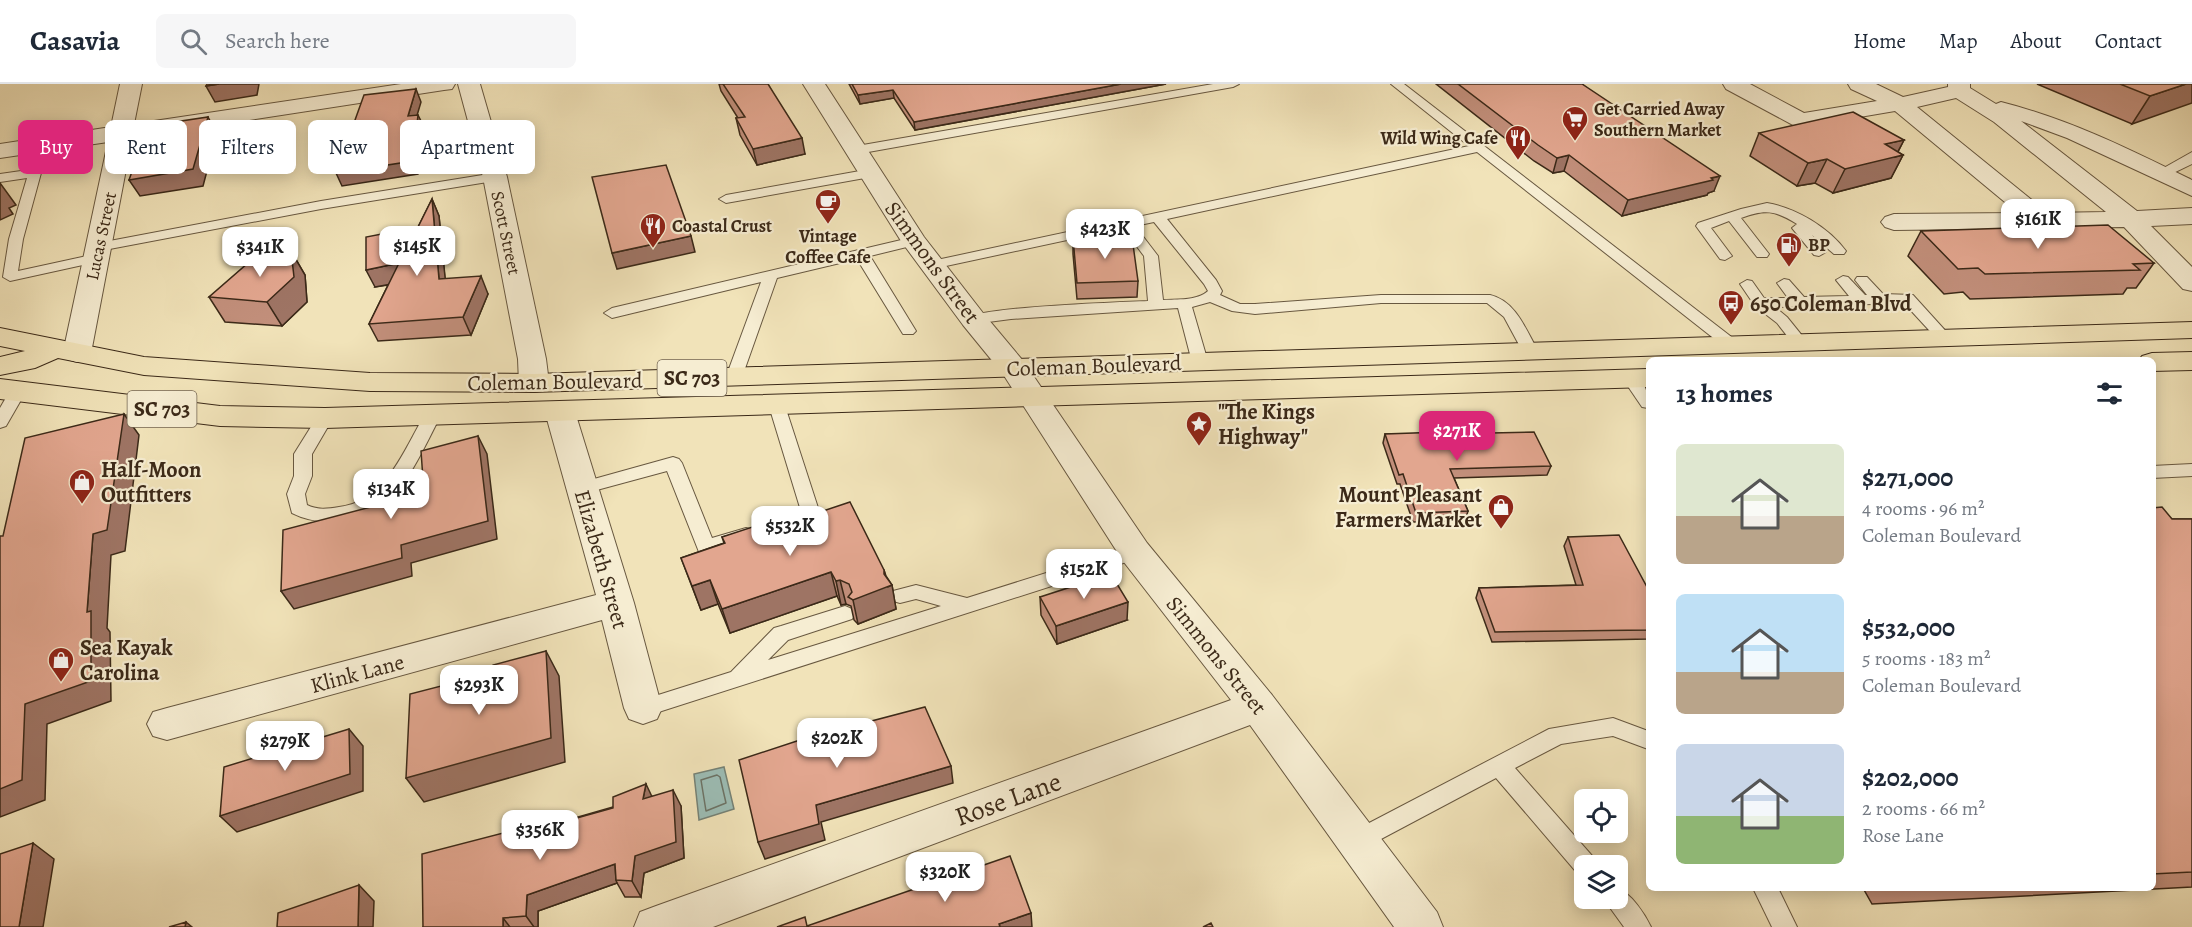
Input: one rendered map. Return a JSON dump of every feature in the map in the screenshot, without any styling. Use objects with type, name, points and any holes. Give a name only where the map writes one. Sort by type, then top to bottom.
[{"type":"main road","name":"Coleman Boulevard","points":[[0,337],[144,366],[370,382],[534,383],[2192,330]]},
{"type":"main road","points":[[2008,357],[2034,353],[2192,348]]},
{"type":"main road","points":[[0,366],[25,362],[66,350]]},
{"type":"main road","points":[[2156,362],[2192,361]]},
{"type":"main road","name":"Coleman Boulevard","points":[[8,391],[220,416],[325,418],[1640,378]]},
{"type":"main road","points":[[62,398],[111,385],[346,400],[358,395],[370,382]]},
{"type":"street","name":"Lucas Street","points":[[124,120],[131,84]]},
{"type":"street","points":[[187,122],[444,84]]},
{"type":"street","name":"Scott Street","points":[[469,84],[495,177],[532,359],[534,383]]},
{"type":"street","name":"Simmons Street","points":[[814,84],[914,241],[973,319],[1014,368],[1135,552],[1258,706],[1421,927]]},
{"type":"street","points":[[1734,84],[1801,120],[1900,104],[1959,87],[2002,117],[2132,219],[2192,283]]},
{"type":"street","points":[[1859,84],[1900,104],[2042,220]]},
{"type":"street","points":[[1983,105],[2031,116],[2078,133],[2192,189]]},
{"type":"street","points":[[0,151],[105,135]]},
{"type":"street","name":"Lucas Street","points":[[66,350],[98,253],[114,174]]},
{"type":"street","points":[[1893,222],[2192,216]]},
{"type":"street","name":"Elizabeth Street","points":[[560,412],[616,603],[643,708]]},
{"type":"street","name":"Klink Lane","points":[[167,724],[616,603]]},
{"type":"street","name":"Rose Lane","points":[[656,927],[1258,706]]},
{"type":"lane","points":[[856,150],[1233,84]]},
{"type":"lane","points":[[1397,84],[1732,345]]},
{"type":"lane","points":[[932,265],[1479,148]]},
{"type":"lane","points":[[2160,174],[2190,160],[2192,156]]},
{"type":"lane","points":[[726,199],[871,173]]},
{"type":"lane","points":[[0,178],[35,174],[16,239],[10,277],[98,253],[321,205],[495,177]]},
{"type":"lane","points":[[1725,256],[1703,226],[1766,206],[1786,213],[1823,237],[1839,251]]},
{"type":"lane","points":[[1786,213],[1819,252]]},
{"type":"lane","points":[[1158,217],[1211,283],[1215,291],[1210,297]]},
{"type":"lane","points":[[1733,217],[1762,254]]},
{"type":"lane","points":[[1127,224],[1150,256],[1156,304]]},
{"type":"lane","points":[[612,313],[914,241]]},
{"type":"lane","points":[[862,255],[908,332]]},
{"type":"lane","points":[[734,376],[770,276]]},
{"type":"lane","points":[[1862,279],[1879,299]]},
{"type":"lane","points":[[1843,280],[1861,300]]},
{"type":"lane","points":[[1784,283],[1800,302]]},
{"type":"lane","points":[[1747,284],[1760,303],[1782,320],[1800,343]]},
{"type":"lane","points":[[973,319],[1184,303],[1210,297],[1238,308],[1255,309],[1381,299],[1490,300],[1501,304],[1508,312],[1530,351]]},
{"type":"lane","points":[[1760,303],[1908,298],[1944,338]]},
{"type":"lane","points":[[1184,303],[1200,362]]},
{"type":"lane","points":[[1640,378],[1646,397]]},
{"type":"lane","points":[[0,422],[8,391]]},
{"type":"lane","points":[[582,488],[673,463],[706,547],[811,514],[777,406]]},
{"type":"lane","points":[[325,418],[303,454],[303,476],[296,494],[298,508],[321,516],[347,513],[373,503],[388,490],[433,415]]},
{"type":"lane","points":[[2156,471],[2192,470]]},
{"type":"lane","points":[[643,708],[1135,552]]},
{"type":"lane","points":[[900,596],[916,592],[967,605]]},
{"type":"lane","points":[[736,678],[781,634],[845,614]]},
{"type":"lane","points":[[1358,840],[1557,735],[1613,727],[1646,739]]},
{"type":"lane","points":[[1499,766],[1576,855]]},
{"type":"lane","points":[[1767,891],[1785,927]]},
{"type":"lane","points":[[1624,909],[1640,927]]},
{"type":"water","points":[[724,767],[734,809],[699,820],[694,774]]},
{"type":"building","points":[[723,84],[768,84],[802,138],[753,149],[736,118],[745,117]]},
{"type":"building","points":[[852,84],[1121,84],[914,122],[893,90],[858,95]]},
{"type":"building","points":[[1458,84],[1582,84],[1720,176],[1711,178],[1713,180],[1628,200],[1569,155],[1557,158]]},
{"type":"building","points":[[2120,84],[2186,84],[2150,96]]},
{"type":"building","points":[[416,89],[408,116],[418,115],[417,120],[400,120],[400,163],[388,165],[388,120],[355,120],[364,95]]},
{"type":"building","points":[[1853,112],[1904,140],[1885,144],[1903,155],[1845,169],[1827,159],[1808,163],[1759,133]]},
{"type":"building","points":[[208,117],[207,120],[199,120],[199,148],[193,169],[187,170],[187,120]]},
{"type":"building","points":[[666,165],[691,236],[612,253],[592,177]]},
{"type":"building","points":[[131,174],[164,174],[129,180]]},
{"type":"building","points":[[432,199],[439,279],[481,276],[463,317],[369,324],[399,263],[366,270],[366,237],[418,227]]},
{"type":"building","points":[[2108,225],[2154,263],[2133,264],[2140,270],[1985,274],[1978,268],[1958,269],[1921,231]]},
{"type":"building","points":[[1132,237],[1138,281],[1077,283],[1073,238]]},
{"type":"building","points":[[264,249],[291,251],[294,277],[267,302],[209,297]]},
{"type":"building","points":[[124,414],[107,530],[93,534],[87,612],[91,611],[91,681],[25,704],[22,780],[0,789],[0,536],[3,536],[25,438]]},
{"type":"building","points":[[1442,432],[1443,434],[1534,432],[1551,466],[1450,469],[1468,511],[1416,513],[1403,474],[1399,475],[1385,434]]},
{"type":"building","points":[[478,436],[488,521],[401,545],[402,558],[281,591],[283,530],[424,493],[421,451]]},
{"type":"building","points":[[850,502],[884,574],[892,585],[853,600],[848,597],[852,592],[849,584],[840,580],[836,581],[831,572],[722,609],[710,580],[692,586],[681,558],[725,543],[722,537],[804,510],[808,516]]},
{"type":"building","points":[[2162,507],[2172,519],[2192,519],[2192,872],[2156,874],[2156,508]]},
{"type":"building","points":[[1619,535],[1646,585],[1646,630],[1495,632],[1479,588],[1583,585],[1568,537]]},
{"type":"building","points":[[1111,574],[1128,602],[1056,626],[1040,597]]},
{"type":"building","points":[[546,651],[551,738],[406,778],[410,694],[492,673],[493,665]]},
{"type":"building","points":[[925,707],[951,766],[816,805],[819,824],[758,842],[739,760],[803,739]]},
{"type":"building","points":[[349,729],[350,774],[220,816],[224,767]]},
{"type":"building","points":[[646,784],[643,799],[673,790],[676,842],[635,856],[632,881],[616,880],[615,864],[527,895],[526,916],[503,918],[503,927],[423,927],[422,854],[523,828],[523,833],[613,808],[613,797]]},
{"type":"building","points":[[33,843],[19,927],[0,927],[0,854]]},
{"type":"building","points":[[1010,856],[1031,913],[999,924],[1000,927],[777,927],[805,917],[807,926]]},
{"type":"building","points":[[359,885],[358,927],[277,927],[278,913]]},
{"type":"building","points":[[186,922],[185,927],[169,927]]},
{"type":"place","name":"Get Carried Away Southern Market","points":[[1575,142]]},
{"type":"place","name":"Wild Wing Cafe","points":[[1518,161]]},
{"type":"place","name":"Vintage Coffee Cafe","points":[[828,225]]},
{"type":"place","name":"Coastal Crust","points":[[653,249]]},
{"type":"place","name":"BP","points":[[1789,268]]},
{"type":"place","name":"650 Coleman Blvd","points":[[1731,326]]},
{"type":"place","name":"\"The Kings Highway\"","points":[[1199,447]]},
{"type":"place","name":"Half-Moon Outfitters","points":[[82,505]]},
{"type":"place","name":"Mount Pleasant Farmers Market","points":[[1501,530]]},
{"type":"place","name":"Sea Kayak Carolina","points":[[61,683]]}]
